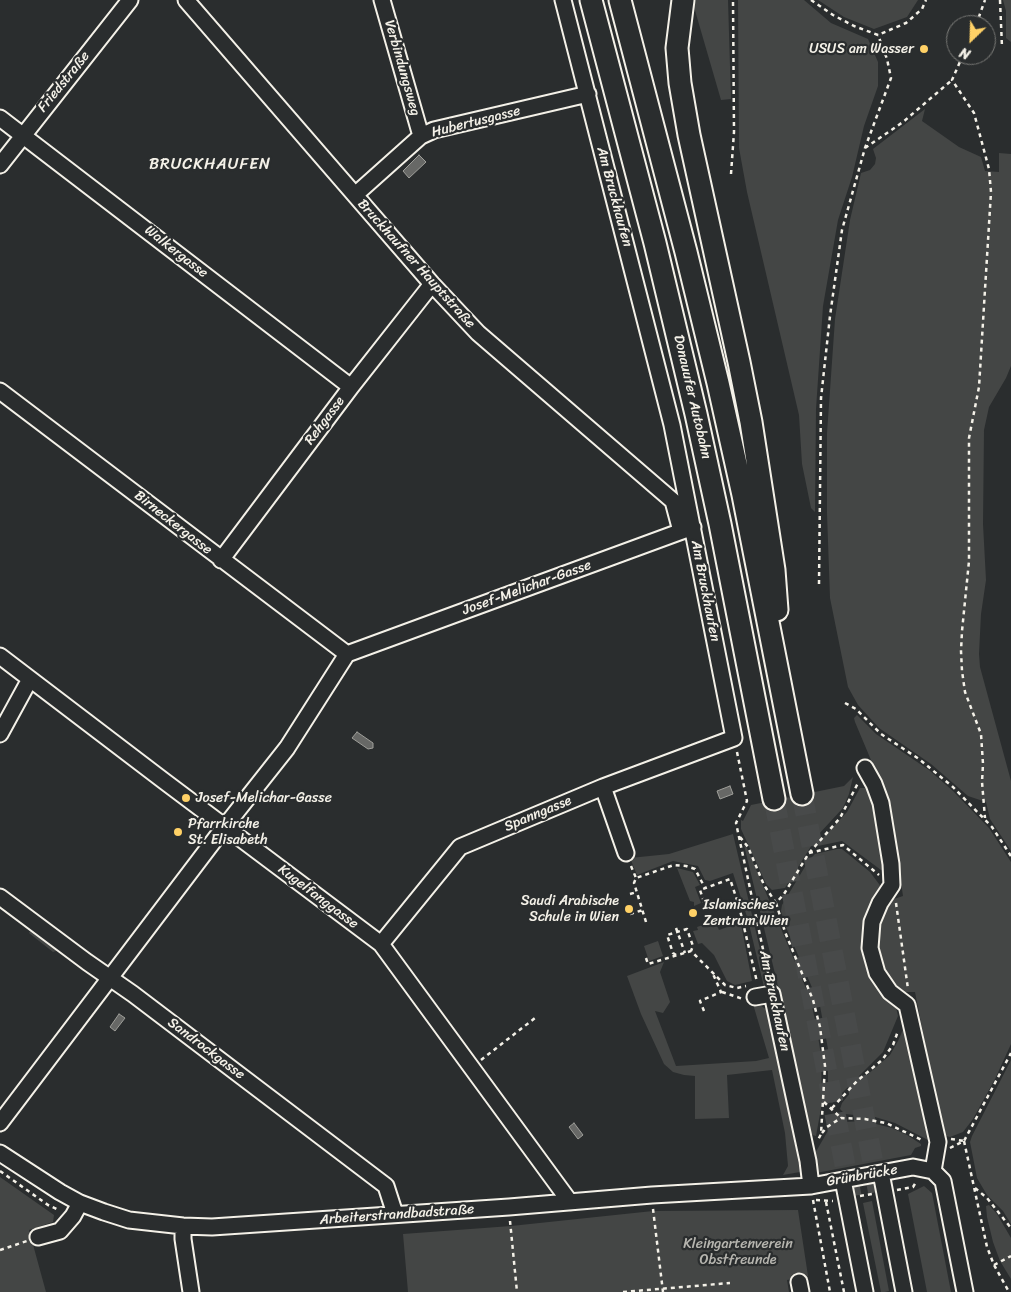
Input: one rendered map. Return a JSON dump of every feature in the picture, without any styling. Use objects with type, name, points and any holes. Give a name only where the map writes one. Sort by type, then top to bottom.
[{"type":"highway","name":"Donauufer Autobahn","points":[[591,0],[664,279],[696,414],[720,524],[774,799]]},
{"type":"highway","name":"Donauufer Autobahn","points":[[620,0],[718,383],[743,496],[802,794]]},
{"type":"highway","points":[[683,0],[678,30],[678,67],[689,135],[740,362],[751,422],[774,570],[784,705]]},
{"type":"street","name":"Friedstraße","points":[[0,165],[130,0]]},
{"type":"street","name":"Bruckhaufner Hauptstraße","points":[[186,0],[432,284],[478,333],[680,499]]},
{"type":"street","name":"Verbindungsweg","points":[[382,0],[421,136]]},
{"type":"street","name":"Am Bruckhaufen","points":[[562,0],[668,406],[680,499]]},
{"type":"street","name":"Hubertusgasse","points":[[355,195],[421,136],[434,130],[588,94]]},
{"type":"street","name":"Walkergasse","points":[[0,118],[351,387]]},
{"type":"street","name":"Rehgasse","points":[[221,560],[351,387],[432,284]]},
{"type":"street","name":"Birneckergasse","points":[[0,390],[347,654]]},
{"type":"street","points":[[680,499],[687,529]]},
{"type":"street","name":"Am Bruckhaufen","points":[[687,529],[734,738]]},
{"type":"street","name":"Josef-Melichar-Gasse","points":[[347,654],[687,529]]},
{"type":"street","points":[[0,1123],[286,748],[347,654]]},
{"type":"street","name":"Kugelfanggasse","points":[[0,656],[381,944],[570,1202]]},
{"type":"street","points":[[0,734],[30,679]]},
{"type":"street","name":"Spanngasse","points":[[381,944],[460,846],[603,787],[734,738]]},
{"type":"street","points":[[865,768],[874,784],[881,803],[892,864],[894,892],[880,903],[872,922],[870,948],[877,973],[890,992],[907,1005],[938,1142],[933,1171],[943,1181],[966,1292]]},
{"type":"street","points":[[603,787],[626,853]]},
{"type":"street","name":"Sandrockgasse","points":[[0,896],[133,994],[386,1186],[395,1214]]},
{"type":"street","name":"Am Bruckhaufen","points":[[758,994],[808,1161],[812,1193]]},
{"type":"street","name":"Arbeiterstrandbadstraße","points":[[0,1153],[80,1203],[129,1220],[183,1226],[212,1227],[509,1207],[652,1195],[812,1193]]},
{"type":"street","name":"Grünbrücke","points":[[812,1193],[843,1180],[913,1167],[933,1171]]},
{"type":"street","points":[[880,1173],[904,1292]]},
{"type":"street","points":[[843,1180],[865,1292]]},
{"type":"street","points":[[38,1237],[60,1231],[73,1216],[80,1203]]},
{"type":"street","points":[[183,1226],[183,1239],[191,1292]]},
{"type":"path","points":[[732,174],[734,132],[733,0]]},
{"type":"path","points":[[811,0],[840,19],[860,29],[878,34],[906,23],[922,9],[926,0]]},
{"type":"path","points":[[980,15],[985,0]]},
{"type":"path","points":[[1000,0],[1002,47]]},
{"type":"path","points":[[819,584],[821,398],[842,230],[865,148],[891,78],[887,59],[878,34]]},
{"type":"path","points":[[865,148],[902,122],[952,80],[959,65]]},
{"type":"path","points":[[952,80],[974,113],[989,169],[991,192],[980,387],[969,438],[969,561],[961,651],[965,692],[981,734],[985,818]]},
{"type":"path","points":[[845,703],[856,709],[881,734],[941,776],[985,818],[1011,856]]},
{"type":"path","name":"Am Bruckhaufen","points":[[734,738],[747,801],[736,823],[758,994]]},
{"type":"path","points":[[776,903],[784,894],[809,853],[840,818],[865,768]]},
{"type":"path","points":[[739,836],[748,847],[764,885],[776,903],[818,1018],[825,1066],[821,1134]]},
{"type":"path","points":[[809,853],[843,845],[894,892],[908,993]]},
{"type":"path","points":[[646,922],[634,883],[636,878],[674,865],[695,869],[705,888]]},
{"type":"path","points":[[704,902],[700,890],[730,878],[739,906],[758,994]]},
{"type":"path","points":[[630,894],[637,892]]},
{"type":"path","points":[[630,913],[642,910]]},
{"type":"path","points":[[677,956],[673,953],[667,935],[677,930],[687,929],[693,946],[691,952]]},
{"type":"path","points":[[677,930],[685,953]]},
{"type":"path","points":[[691,952],[725,985],[758,994]]},
{"type":"path","points":[[646,958],[648,964],[691,952]]},
{"type":"path","points":[[713,973],[721,992]]},
{"type":"path","points":[[704,1011],[700,1000],[721,992],[758,994]]},
{"type":"path","points":[[472,1067],[535,1018]]},
{"type":"path","points":[[832,1108],[857,1081],[882,1060],[893,1045],[898,1029]]},
{"type":"path","points":[[1010,1292],[994,1265],[987,1247],[964,1141],[1011,1053]]},
{"type":"path","points":[[824,1102],[842,1118]]},
{"type":"path","points":[[808,1161],[821,1134],[827,1127],[842,1118],[865,1119],[886,1123],[905,1130],[924,1141],[938,1142]]},
{"type":"path","points":[[973,1188],[987,1198],[1011,1228]]},
{"type":"path","points":[[812,1193],[830,1292]]},
{"type":"path","points":[[812,1193],[826,1202],[844,1292]]},
{"type":"path","points":[[509,1207],[517,1292]]},
{"type":"path","points":[[653,1208],[663,1290]]},
{"type":"path","points":[[0,1250],[38,1237]]},
{"type":"path","points":[[994,1265],[1011,1256]]},
{"type":"path","points":[[623,1292],[663,1290],[730,1282]]},
{"type":"green space","points":[[696,0],[728,0],[731,99],[721,100],[694,7]]},
{"type":"green space","points":[[738,0],[804,0],[831,23],[868,39],[878,62],[878,86],[864,126],[852,177],[838,220],[823,306],[816,409],[815,512],[811,508],[802,464],[799,415],[747,192],[739,148]]},
{"type":"green space","points":[[818,0],[918,0],[907,17],[874,29],[844,17]]},
{"type":"green space","points":[[1003,0],[1011,0],[1011,42],[1006,38],[1006,11]]},
{"type":"green space","points":[[925,109],[922,121],[959,147],[981,157],[985,171],[999,172],[999,153],[1011,154],[1011,366],[989,407],[984,430],[983,524],[986,580],[981,614],[979,654],[980,667],[1011,781],[1011,851],[990,819],[986,802],[968,796],[931,764],[879,728],[858,705],[848,687],[830,598],[827,433],[835,319],[850,220],[861,173],[870,170],[875,164],[876,158],[873,149]]},
{"type":"green space","points":[[857,715],[876,734],[929,770],[953,791],[989,828],[1011,862],[1011,1044],[995,1079],[973,1119],[963,1132],[950,1137],[943,1135],[915,992],[901,992],[883,974],[876,945],[877,926],[882,909],[891,900],[903,896],[892,819],[876,772],[855,722],[854,718]]},
{"type":"green space","points":[[853,777],[843,808],[818,835],[785,888],[772,890],[766,884],[741,829],[741,820],[743,821],[751,805],[844,786]]},
{"type":"green space","points":[[860,788],[867,788],[872,794],[881,838],[884,870],[881,870],[842,841],[818,846],[847,812]]},
{"type":"green space","points":[[733,834],[768,983],[764,987],[748,920],[733,873],[710,881],[705,880],[698,866],[673,861],[637,875],[630,858],[669,854]]},
{"type":"green space","points":[[744,845],[747,848],[810,998],[821,1055],[822,1103],[816,1136],[809,1134],[777,982]]},
{"type":"green space","points":[[842,849],[870,872],[882,888],[869,916],[883,991],[896,1007],[898,1016],[883,1052],[832,1103],[828,1098],[828,1049],[820,1006],[785,925],[781,911],[782,905],[809,860],[815,854]]},
{"type":"green space","points":[[677,868],[693,872],[700,885],[695,887],[701,903],[694,906],[694,902],[690,901]]},
{"type":"green space","points":[[715,921],[719,930],[741,924],[752,981],[735,985],[727,981],[714,955],[702,943],[698,944],[693,931],[698,930],[697,927]]},
{"type":"green space","points":[[31,930],[57,950],[53,952],[29,933]]},
{"type":"green space","points":[[658,941],[663,956],[649,961],[644,946]]},
{"type":"green space","points":[[664,962],[660,972],[670,1002],[663,1013],[655,1011],[676,1066],[756,1061],[769,1058],[753,1004],[757,1003],[767,1010],[784,1082],[800,1172],[783,1175],[788,1166],[785,1133],[772,1070],[727,1075],[729,1118],[695,1119],[695,1076],[673,1072],[664,1064],[641,1014],[627,976]]},
{"type":"green space","points":[[905,1025],[908,1026],[930,1141],[895,1123],[875,1117],[845,1114],[840,1109],[842,1103],[859,1082],[890,1055]]},
{"type":"green space","points":[[1011,1060],[1011,1224],[1003,1211],[987,1195],[977,1178],[970,1142]]},
{"type":"green space","points":[[864,1121],[892,1128],[907,1135],[921,1144],[921,1146],[915,1148],[911,1155],[816,1173],[814,1155],[829,1129],[844,1122]]},
{"type":"green space","points":[[0,1177],[54,1215],[53,1222],[29,1230],[46,1292],[0,1292]]},
{"type":"green space","points":[[924,1186],[932,1193],[951,1292],[927,1292],[908,1194]]},
{"type":"green space","points":[[872,1201],[889,1291],[885,1292],[881,1292],[863,1203]]},
{"type":"green space","points":[[989,1205],[997,1214],[1011,1238],[1011,1279],[1000,1261],[993,1242],[987,1217],[986,1206]]},
{"type":"green space","name":"Kleingartenverein Obstfreunde","points":[[798,1210],[808,1276],[787,1280],[789,1292],[408,1292],[403,1234],[511,1226],[653,1211]]},
{"type":"shaded area","points":[[419,155],[426,162],[409,178],[403,171]]},
{"type":"shaded area","points":[[357,732],[373,743],[373,748],[368,749],[352,738]]},
{"type":"shaded area","points":[[730,786],[733,794],[720,799],[717,791]]},
{"type":"shaded area","points":[[119,1014],[125,1018],[115,1031],[110,1027]]},
{"type":"shaded area","points":[[574,1123],[583,1135],[578,1139],[569,1127]]},
{"type":"tunnel","points":[[802,794],[879,1194]]},
{"type":"tunnel","points":[[774,799],[852,1201]]},
{"type":"place","name":"USUS am Wasser","points":[[924,49]]},
{"type":"place","name":"Josef-Melichar-Gasse","points":[[186,798]]},
{"type":"place","name":"Pfarrkirche St. Elisabeth","points":[[178,832]]},
{"type":"place","name":"Saudi Arabische Schule in Wien","points":[[629,909]]},
{"type":"place","name":"Islamisches Zentrum Wien","points":[[693,913]]},
{"type":"district","name":"BRUCKHAUFEN","points":[[210,165]]}]
